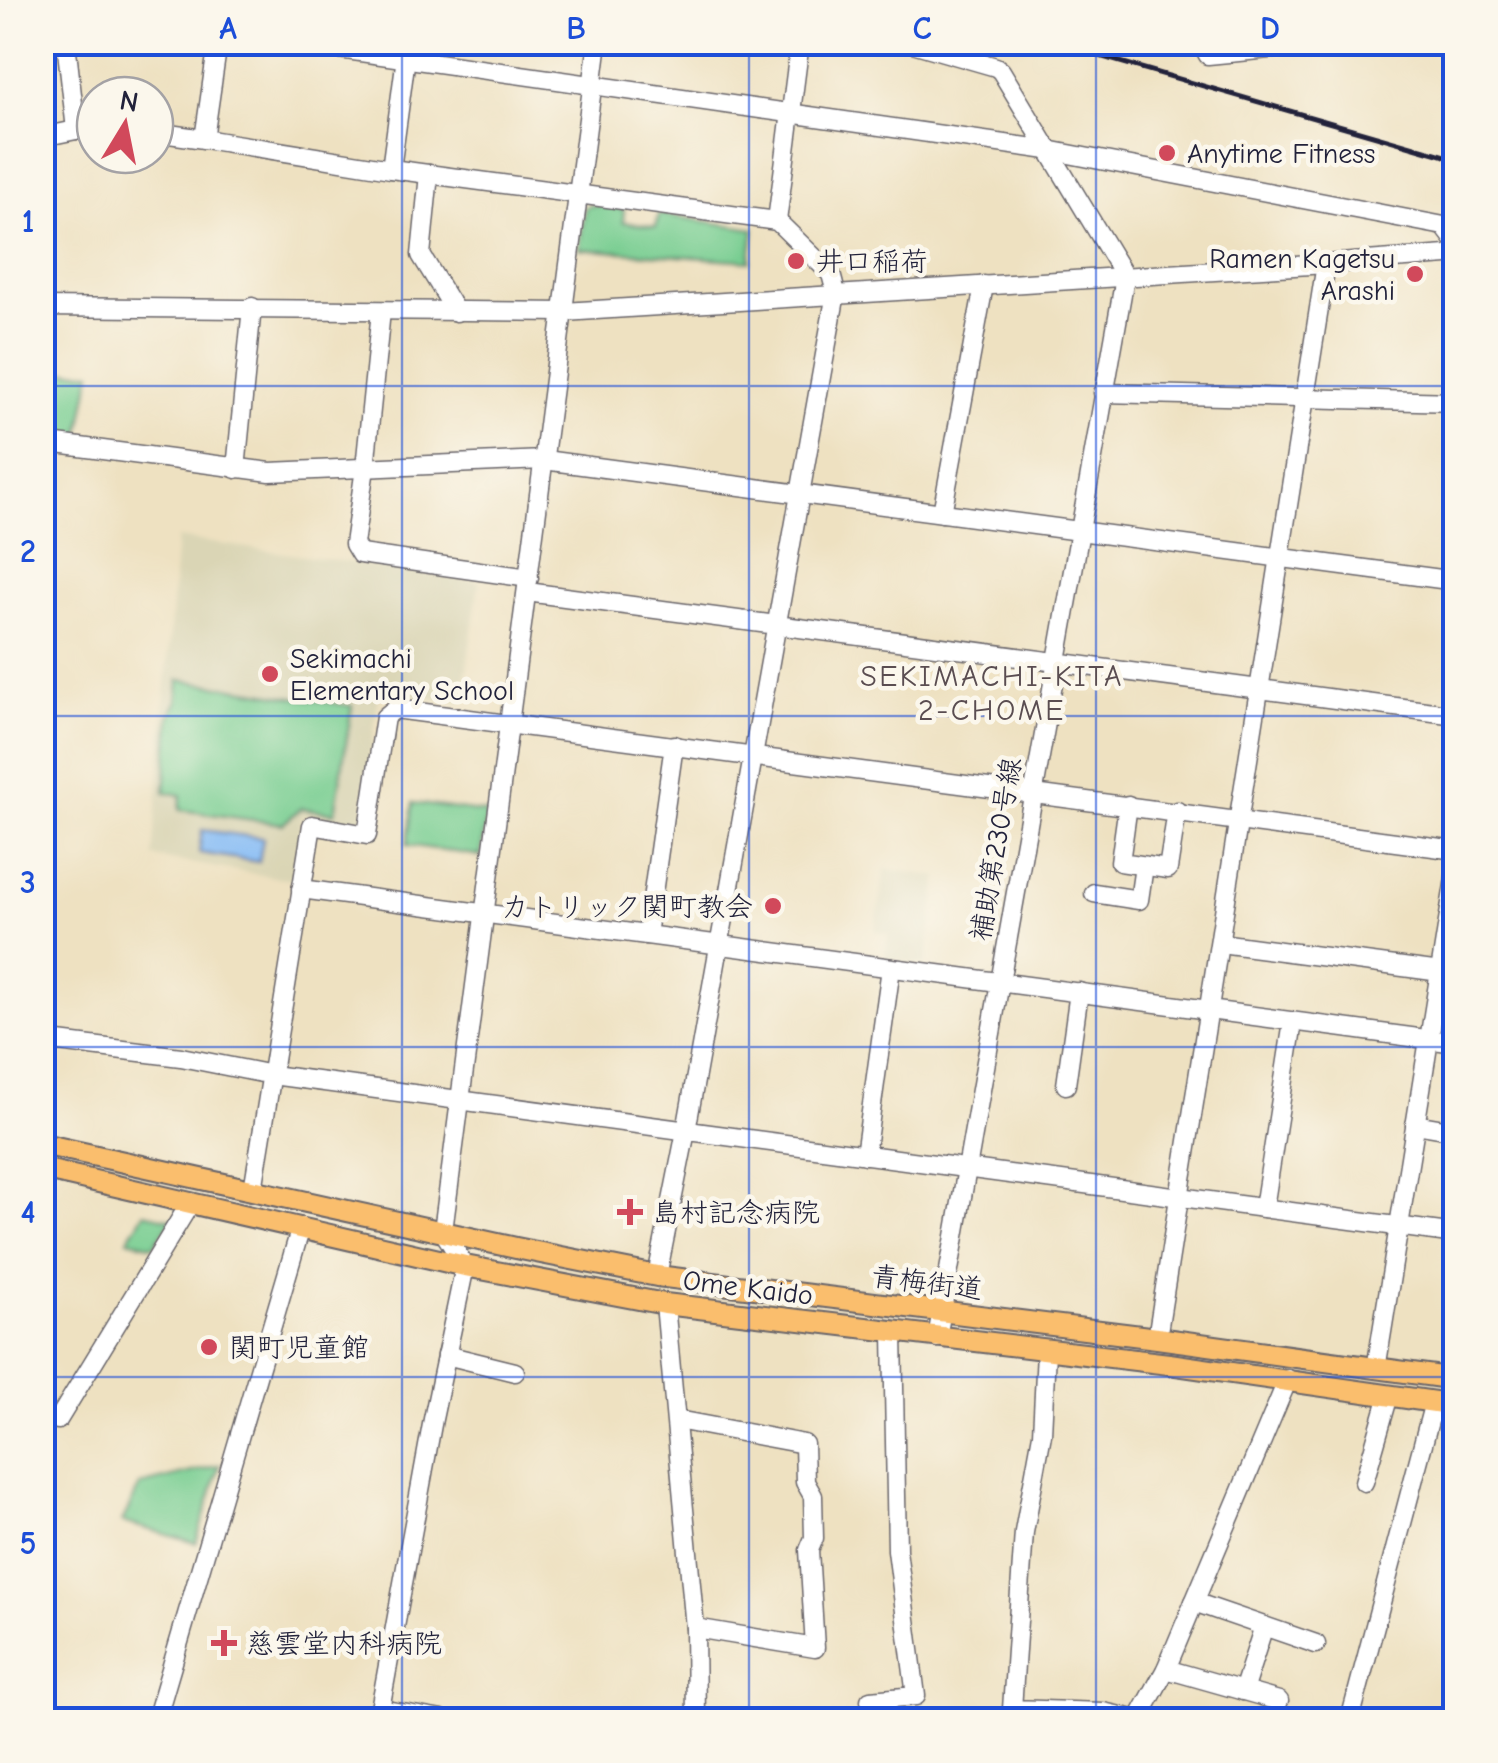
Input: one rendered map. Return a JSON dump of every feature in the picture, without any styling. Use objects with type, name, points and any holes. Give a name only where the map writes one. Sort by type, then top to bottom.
[{"type":"main road","name":"青梅街道","points":[[42,1144],[657,1276],[1158,1338],[1456,1380]]},
{"type":"main road","name":"Ome Kaido","points":[[42,1169],[465,1266],[665,1304],[1288,1380],[1445,1403]]},
{"type":"street","points":[[66,42],[75,121]]},
{"type":"street","points":[[204,139],[218,42]]},
{"type":"street","points":[[290,42],[407,50],[592,86],[1048,150],[1444,226],[1456,242]]},
{"type":"street","points":[[442,1720],[379,1715],[465,1266],[443,1231],[598,42]]},
{"type":"street","points":[[777,221],[800,42]]},
{"type":"street","points":[[910,42],[1000,71],[1125,276]]},
{"type":"street","points":[[1200,42],[1208,55],[1343,42]]},
{"type":"street","points":[[392,169],[407,50]]},
{"type":"street","points":[[42,137],[75,130]]},
{"type":"street","points":[[175,135],[392,169],[777,221],[830,274],[836,292],[657,1276]]},
{"type":"street","points":[[428,174],[421,255],[456,312]]},
{"type":"street","points":[[42,307],[564,312],[1326,264],[1456,251]]},
{"type":"street","points":[[1158,1338],[1326,264]]},
{"type":"street","name":"補助第230号線","points":[[937,1338],[1125,276]]},
{"type":"street","points":[[942,513],[984,285]]},
{"type":"street","points":[[236,469],[252,307]]},
{"type":"street","points":[[381,311],[354,544],[360,554],[776,625],[1456,715]]},
{"type":"street","points":[[1104,393],[1456,402]]},
{"type":"street","points":[[42,442],[270,472],[544,460],[1456,581]]},
{"type":"street","points":[[253,1190],[312,824],[367,834],[385,717],[395,709],[1456,850]]},
{"type":"street","points":[[647,935],[674,745]]},
{"type":"street","points":[[1128,805],[1120,862],[1168,870],[1177,811]]},
{"type":"street","points":[[1094,894],[1139,900],[1144,866]]},
{"type":"street","points":[[1376,1369],[1415,1124],[1450,946],[1456,872]]},
{"type":"street","points":[[301,888],[1456,1043]]},
{"type":"street","points":[[1220,943],[1442,972]]},
{"type":"street","points":[[865,1155],[891,968]]},
{"type":"street","points":[[1066,1085],[1079,992]]},
{"type":"street","points":[[1264,1208],[1293,1022]]},
{"type":"street","points":[[42,1040],[181,1057],[272,1075],[1456,1234]]},
{"type":"street","points":[[1415,1124],[1456,1130]]},
{"type":"street","points":[[58,1420],[192,1202]]},
{"type":"street","points":[[156,1720],[301,1227]]},
{"type":"street","points":[[665,1304],[695,1628],[696,1720]]},
{"type":"street","points":[[874,1720],[870,1700],[916,1696],[897,1550],[894,1333]]},
{"type":"street","points":[[1046,1350],[1042,1434],[1024,1532],[1012,1709],[1102,1712],[1138,1720],[1166,1669],[1288,1380]]},
{"type":"street","points":[[446,1356],[516,1372]]},
{"type":"street","points":[[1364,1482],[1389,1395]]},
{"type":"street","points":[[1350,1720],[1445,1403]]},
{"type":"street","points":[[677,1420],[804,1444],[804,1482],[813,1496],[814,1538],[808,1550],[816,1648],[695,1628]]},
{"type":"street","points":[[1194,1602],[1316,1644]]},
{"type":"street","points":[[1242,1691],[1264,1626]]},
{"type":"street","points":[[1166,1669],[1279,1702]]},
{"type":"shaded area","points":[[177,538],[479,581],[462,702],[379,692],[362,819],[354,823],[302,815],[292,880],[153,857]]},
{"type":"shaded area","points":[[885,869],[938,877],[926,965],[885,959],[888,934],[875,932]]},
{"type":"green space","points":[[585,207],[624,209],[623,222],[656,227],[659,214],[754,229],[750,261],[579,249]]},
{"type":"green space","points":[[43,371],[92,372],[79,440],[43,435]]},
{"type":"green space","points":[[179,680],[352,706],[335,813],[301,808],[283,824],[180,810],[181,795],[165,792],[170,717],[177,702]]},
{"type":"green space","points":[[413,803],[487,813],[481,856],[407,845]]},
{"type":"green space","points":[[144,1213],[172,1219],[154,1246],[128,1240]]},
{"type":"green space","points":[[220,1465],[196,1543],[122,1522],[140,1485]]},
{"type":"water","points":[[202,830],[263,838],[259,862],[199,853]]},
{"type":"railway","points":[[1051,42],[1456,159]]},
{"type":"place","name":"Anytime Fitness","points":[[1167,153]]},
{"type":"place","name":"井口稲荷","points":[[796,261]]},
{"type":"place","name":"Ramen Kagetsu Arashi","points":[[1415,274]]},
{"type":"place","name":"Sekimachi Elementary School","points":[[270,674]]},
{"type":"place","name":"カトリック関町教会","points":[[773,906]]},
{"type":"place","name":"島村記念病院","points":[[630,1212]]},
{"type":"place","name":"関町児童館","points":[[209,1347]]},
{"type":"place","name":"慈雲堂内科病院","points":[[224,1643]]},
{"type":"district","name":"SEKIMACHI-KITA 2-CHOME","points":[[992,693]]}]
